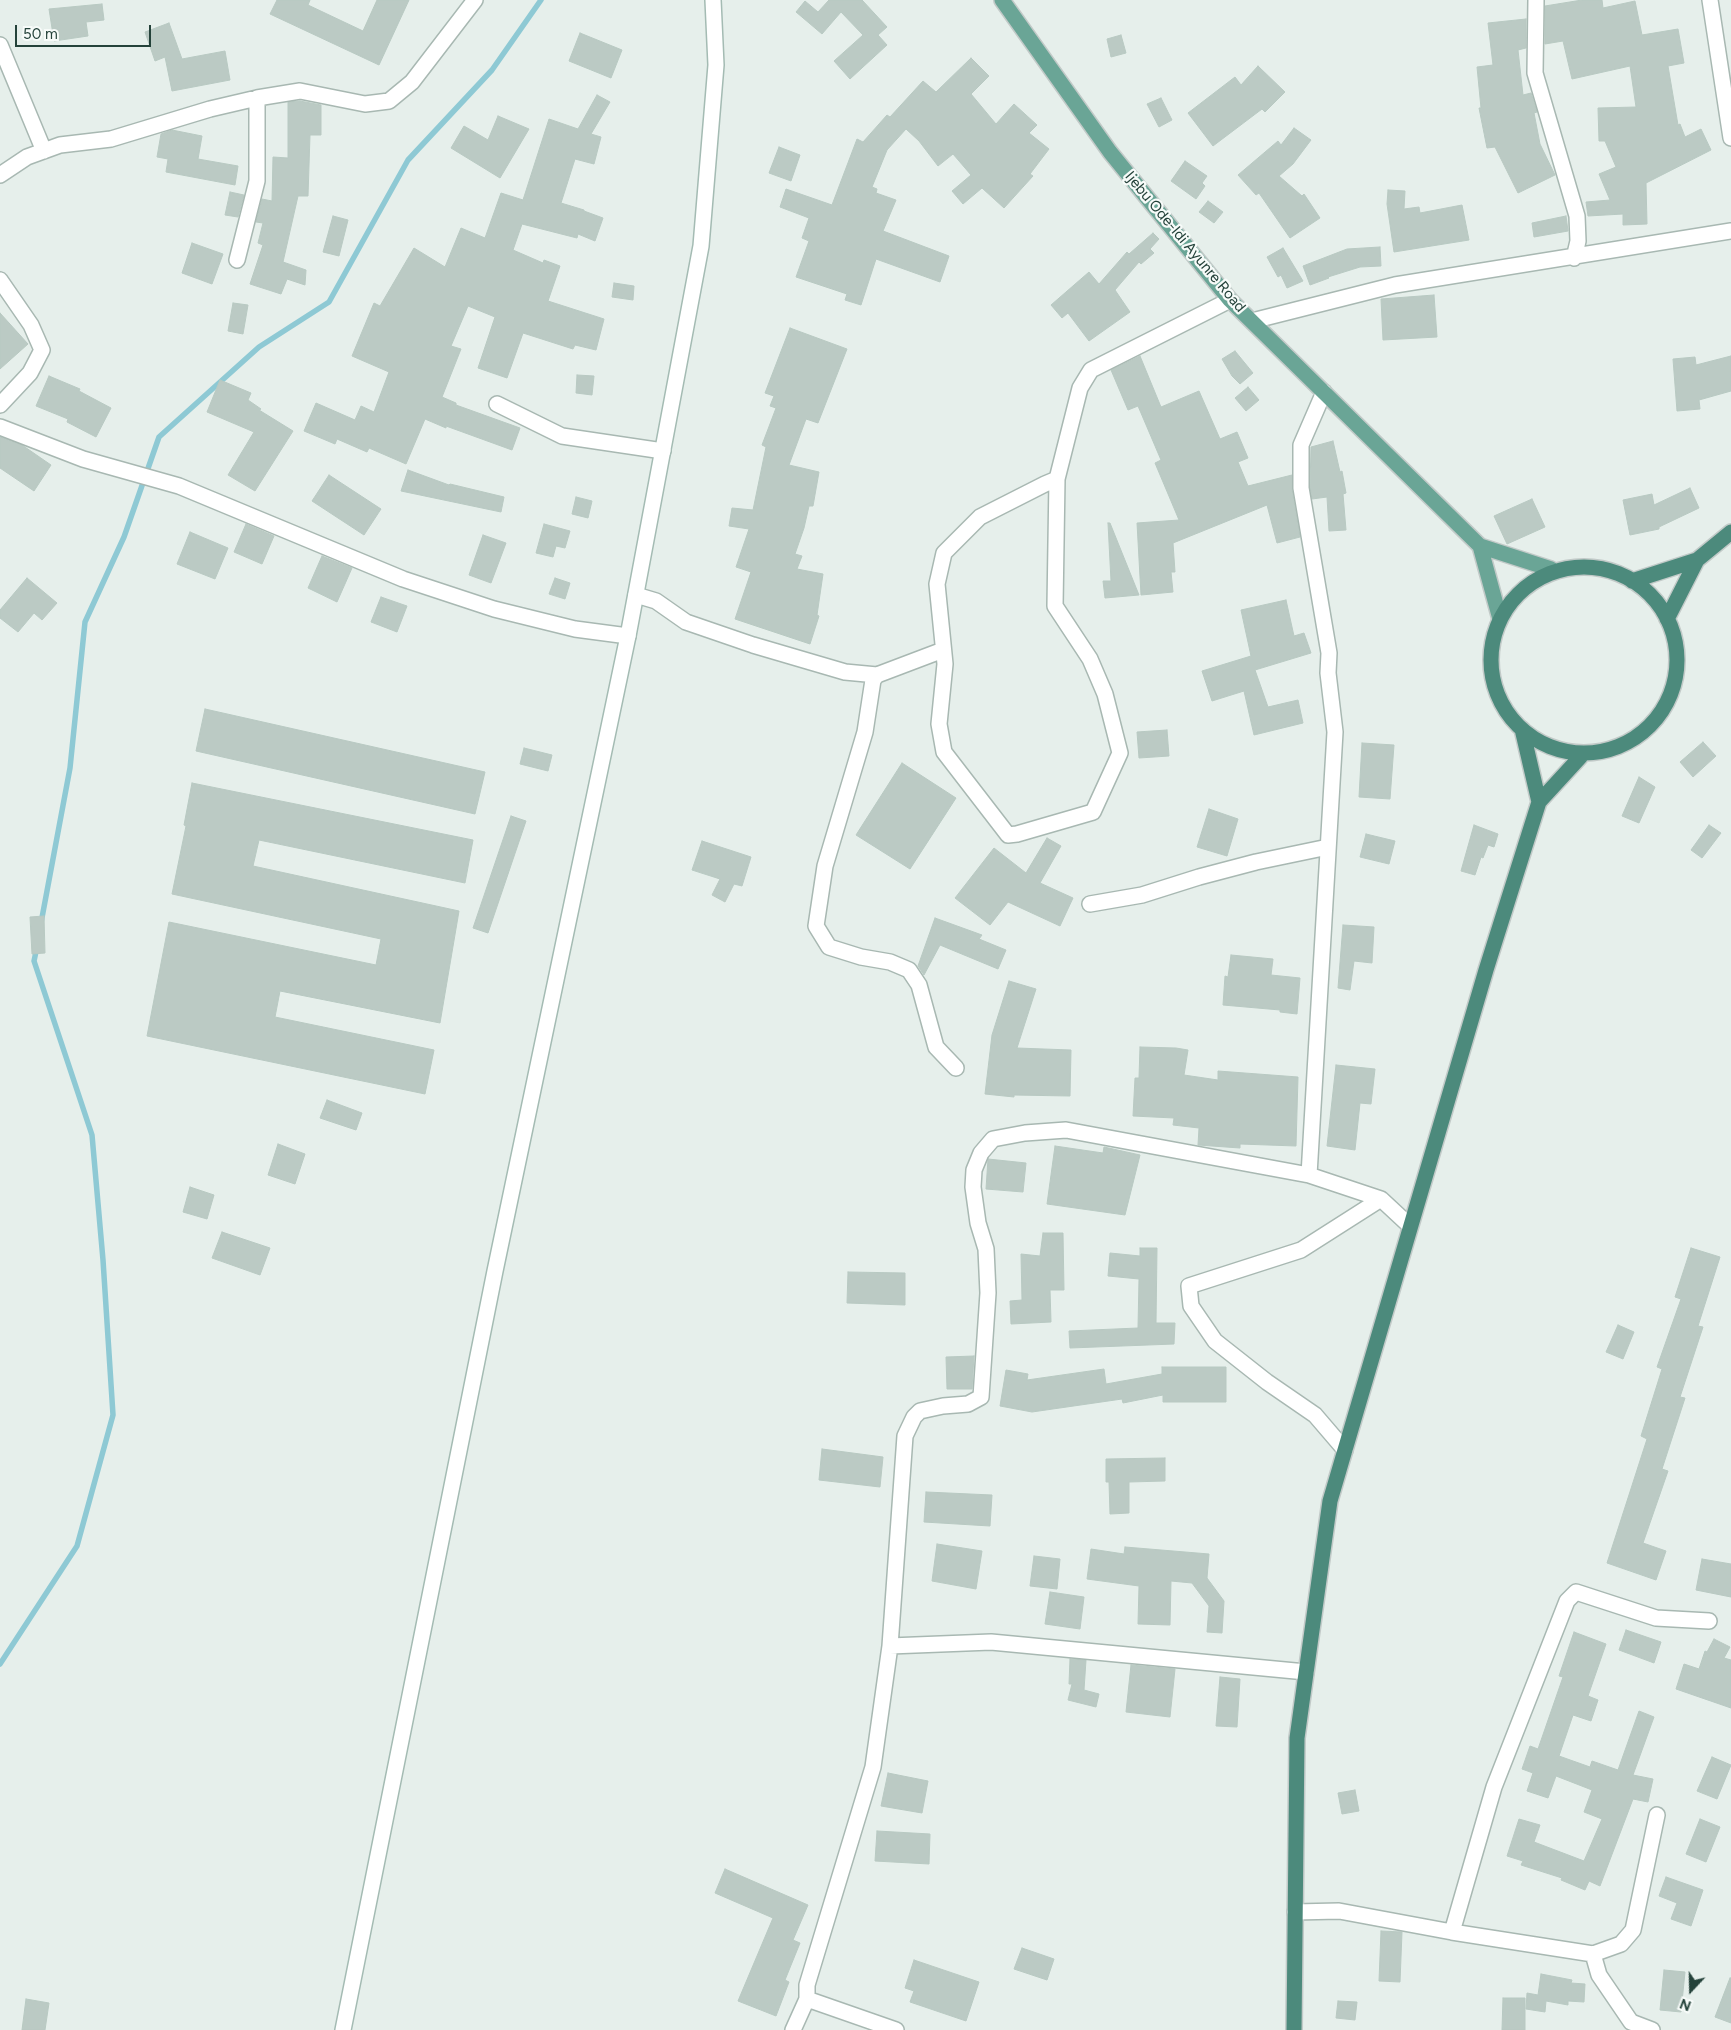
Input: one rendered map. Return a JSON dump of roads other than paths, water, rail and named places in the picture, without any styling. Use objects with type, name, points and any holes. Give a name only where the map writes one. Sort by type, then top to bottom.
[{"type":"highway","points":[[1632,581],[1697,560],[1731,532]]},
{"type":"highway","points":[[1667,619],[1697,560]]},
{"type":"highway","points":[[1570,567],[1600,569],[1632,581],[1657,604],[1667,619],[1673,635],[1676,651],[1676,668],[1670,693],[1658,716],[1634,739],[1618,746],[1584,753],[1551,747],[1535,739],[1522,729],[1505,709],[1494,686],[1491,652],[1494,635],[1500,619],[1520,592],[1551,569],[1570,567]]},
{"type":"highway","points":[[1522,729],[1538,802]]},
{"type":"highway","points":[[1294,2030],[1297,1738],[1330,1501],[1486,970],[1538,802],[1584,753]]},
{"type":"main road","name":"Ijebu Ode-Idi Ayunre Road","points":[[1002,0],[1110,152],[1230,300],[1480,546]]},
{"type":"main road","points":[[1480,546],[1551,569]]},
{"type":"main road","points":[[1480,546],[1500,619]]},
{"type":"street","points":[[0,175],[27,157],[60,145],[111,139],[210,109],[257,98],[300,91],[365,104],[389,101],[412,82],[475,0]]},
{"type":"street","points":[[342,2030],[493,1281],[628,636],[701,246],[716,65],[713,0]]},
{"type":"street","points":[[1536,0],[1535,73],[1577,216],[1578,241],[1574,258]]},
{"type":"street","points":[[1710,0],[1726,74],[1731,138]]},
{"type":"street","points":[[0,45],[44,151]]},
{"type":"street","points":[[237,260],[257,181],[257,98]]},
{"type":"street","points":[[1252,321],[1395,285],[1574,258],[1731,231]]},
{"type":"street","points":[[0,280],[31,325],[42,350],[30,373],[0,405]]},
{"type":"street","points":[[1057,479],[980,517],[944,553],[937,584],[945,664],[939,724],[944,752],[1008,835],[1093,812],[1120,753],[1105,694],[1090,659],[1055,606],[1057,479],[1080,388],[1091,370],[1230,300]]},
{"type":"street","points":[[1309,1174],[1335,732],[1328,673],[1329,653],[1301,488],[1301,445],[1324,392]]},
{"type":"street","points":[[498,404],[562,436],[663,450]]},
{"type":"street","points":[[0,427],[83,459],[179,486],[403,579],[494,609],[575,629],[628,636]]},
{"type":"street","points":[[636,595],[656,601],[686,622],[753,645],[845,672],[877,676]]},
{"type":"street","points":[[943,650],[877,676],[873,680],[865,732],[825,866],[816,926],[829,947],[861,957],[890,962],[909,970],[918,985],[936,1048],[956,1068]]},
{"type":"street","points":[[1090,904],[1142,895],[1256,862],[1328,848]]},
{"type":"street","points":[[793,2030],[807,1999],[807,1985],[873,1768],[890,1646],[905,1436],[914,1417],[920,1411],[943,1406],[968,1404],[981,1397],[988,1293],[986,1249],[978,1223],[973,1187],[974,1170],[981,1153],[993,1139],[1025,1133],[1066,1130],[1309,1174],[1381,1199],[1410,1226]]},
{"type":"street","points":[[1345,1450],[1315,1415],[1267,1382],[1215,1340],[1191,1306],[1189,1286],[1301,1250],[1381,1199]]},
{"type":"street","points":[[1452,1932],[1494,1787],[1567,1601],[1576,1592],[1656,1618],[1709,1621]]},
{"type":"street","points":[[890,1646],[991,1642],[1306,1672]]},
{"type":"street","points":[[1296,1912],[1339,1911],[1452,1932],[1593,1954],[1621,1944],[1633,1930],[1657,1815]]},
{"type":"street","points":[[1593,1954],[1599,1975],[1631,2022],[1652,2030]]},
{"type":"street","points":[[807,1999],[896,2030]]},
{"type":"waterway","points":[[41,923],[70,768],[85,622],[124,537],[159,437],[259,347],[329,302],[408,160],[492,70],[541,0]]},
{"type":"waterway","points":[[0,1664],[77,1546],[113,1415],[103,1260],[92,1135],[34,961],[37,947]]}]
